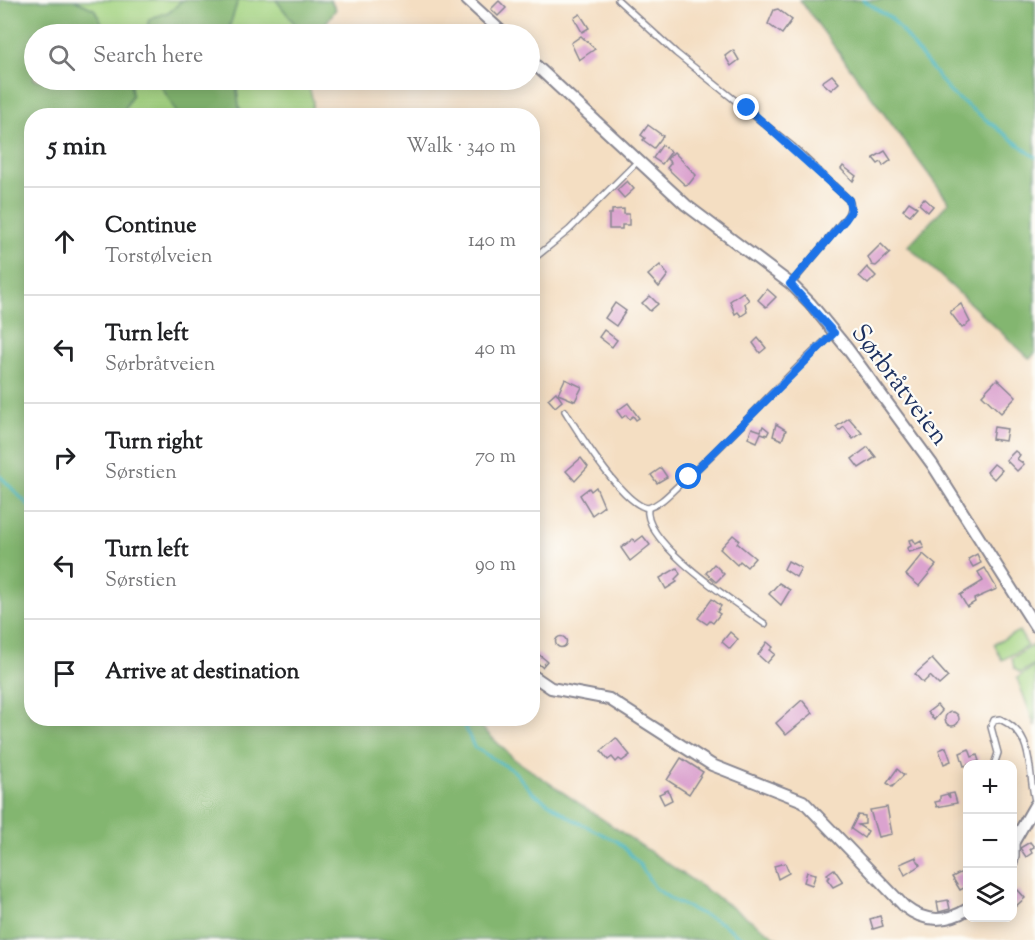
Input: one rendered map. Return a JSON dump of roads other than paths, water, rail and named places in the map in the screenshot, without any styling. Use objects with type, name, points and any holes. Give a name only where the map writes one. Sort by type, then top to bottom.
[{"type":"street","points":[[467,0],[493,24]]},
{"type":"street","name":"Sørbråtveien","points":[[540,69],[706,222],[790,284],[834,333],[932,464],[1035,626]]},
{"type":"street","points":[[540,680],[551,687],[609,699],[706,762],[803,801],[905,907],[917,916],[938,920],[963,911]]},
{"type":"street","points":[[1017,837],[1035,803]]},
{"type":"lane","points":[[618,0],[676,53],[792,146],[849,200],[851,211],[845,220],[790,284]]},
{"type":"lane","points":[[540,254],[569,230],[638,160]]},
{"type":"lane","points":[[565,411],[610,476],[634,502],[648,508],[661,502],[712,456],[813,351],[834,333]]},
{"type":"lane","points":[[648,508],[646,515],[651,524],[678,558],[696,575],[765,624]]},
{"type":"lane","points":[[996,760],[998,753],[991,727],[994,720],[1000,719],[1015,727],[1032,748],[1035,803]]},
{"type":"waterway","points":[[863,0],[892,19],[951,93],[1035,157]]},
{"type":"waterway","points":[[0,476],[24,501]]},
{"type":"waterway","points":[[465,726],[474,747],[514,771],[532,792],[572,819],[618,842],[638,862],[655,888],[672,900],[721,923],[745,940]]}]
